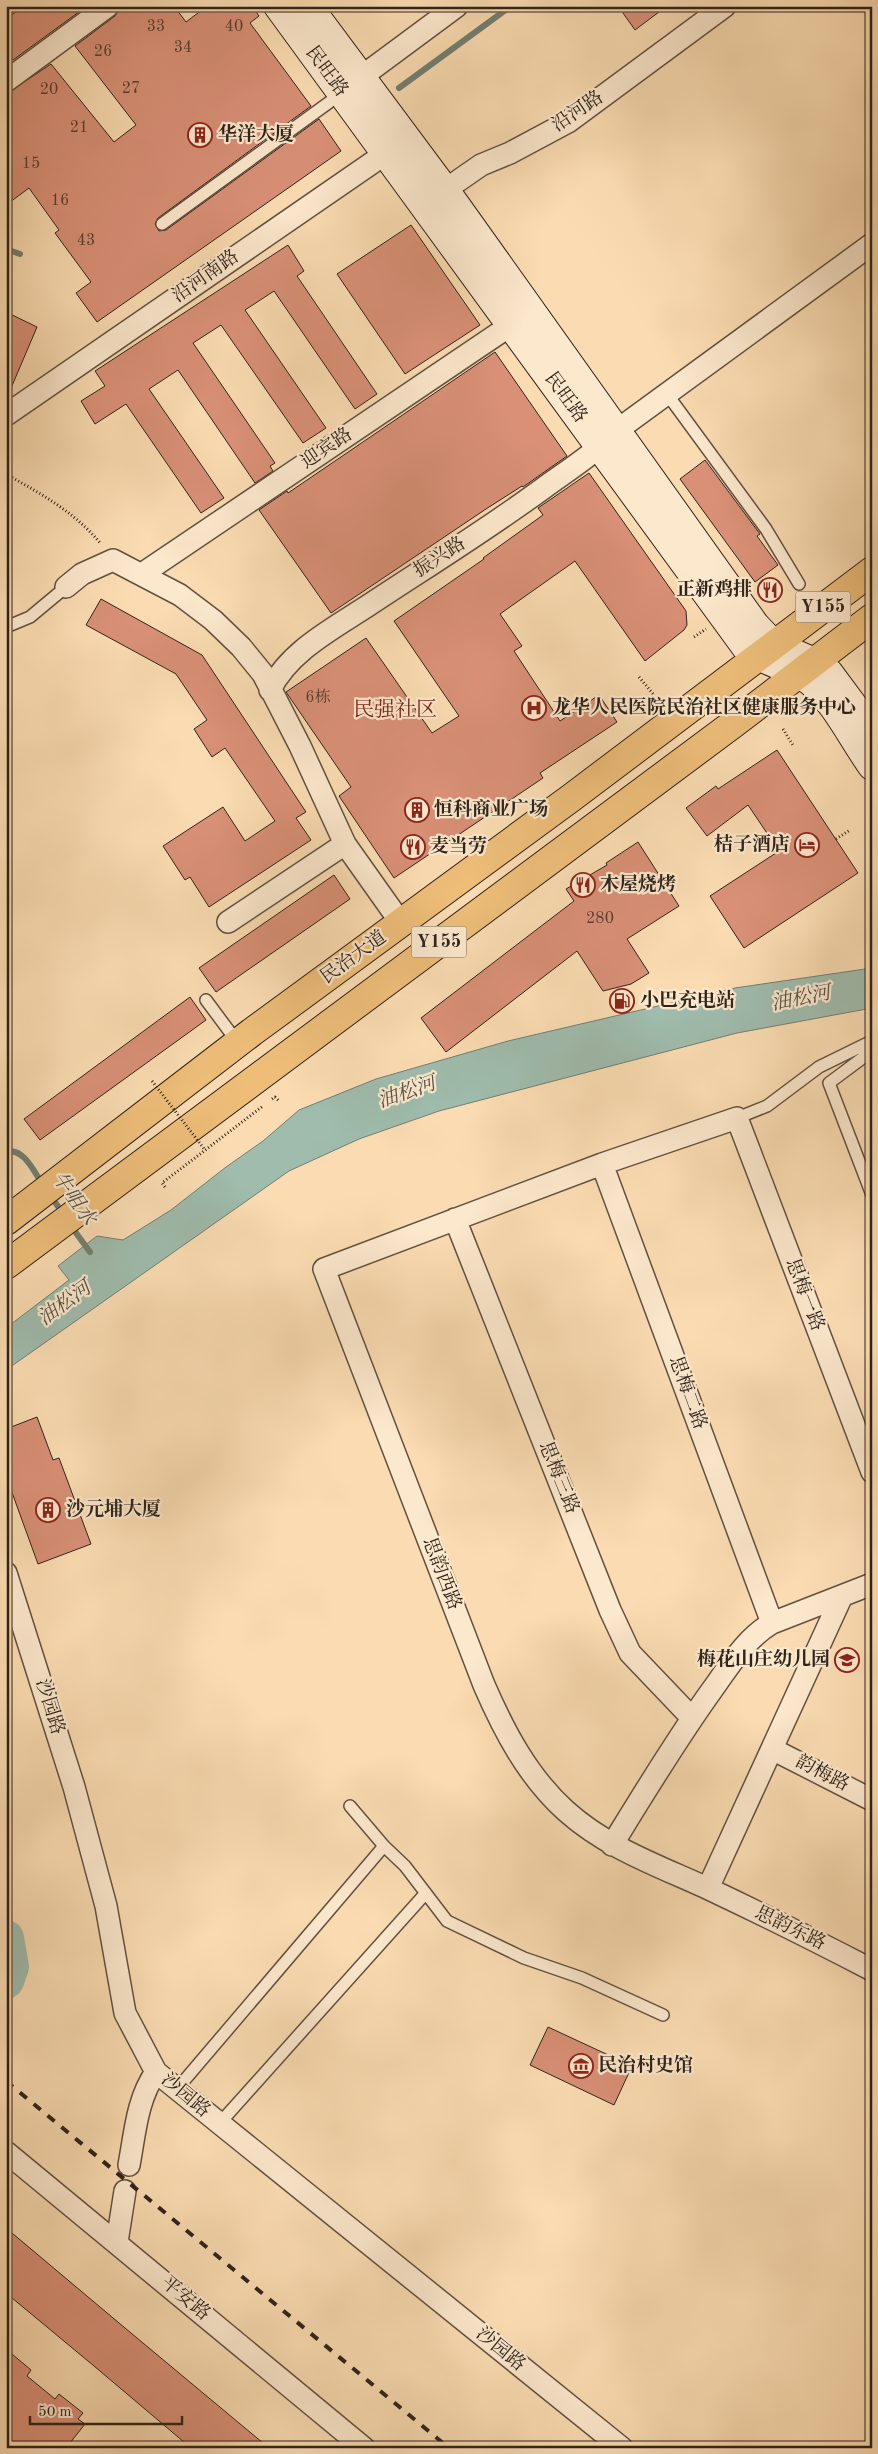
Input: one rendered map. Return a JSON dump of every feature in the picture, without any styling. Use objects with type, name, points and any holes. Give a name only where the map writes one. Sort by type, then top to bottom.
[{"type":"main road","name":"民旺路","points":[[278,6],[350,85],[608,439]]},
{"type":"main road","name":"民旺路","points":[[308,6],[350,85]]},
{"type":"main road","name":"民旺路","points":[[434,198],[511,325],[608,439],[741,606],[765,650],[839,684],[872,731]]},
{"type":"main road","name":"民治大道","points":[[10,1217],[238,1043],[402,923],[872,571]]},
{"type":"main road","name":"民治大道","points":[[6,1264],[872,618]]},
{"type":"main road","name":"民旺路","points":[[806,668],[810,682],[821,693],[872,766]]},
{"type":"street","points":[[6,81],[108,6]]},
{"type":"street","points":[[350,85],[457,6]]},
{"type":"street","name":"沿河路","points":[[434,198],[481,165],[510,153],[568,122],[725,6]]},
{"type":"street","name":"沿河南路","points":[[6,415],[396,146]]},
{"type":"street","name":"振兴路","points":[[264,691],[286,664],[304,650],[344,621],[520,505],[667,394],[872,244]]},
{"type":"street","name":"迎宾路","points":[[142,574],[511,325]]},
{"type":"street","points":[[66,587],[82,574],[113,560],[180,595],[213,620],[241,647],[258,667],[264,691],[300,746],[345,844],[402,923]]},
{"type":"street","points":[[228,922],[345,844]]},
{"type":"street","points":[[455,1219],[602,1164],[737,1118]]},
{"type":"street","name":"思梅一路","points":[[737,1118],[872,1472]]},
{"type":"street","name":"思梅二路","points":[[602,1164],[772,1623]]},
{"type":"street","name":"思韵西路","points":[[455,1219],[324,1269],[496,1714],[512,1744],[545,1790],[566,1811],[612,1844],[668,1872],[708,1888]]},
{"type":"street","name":"思梅三路","points":[[455,1219],[607,1601],[630,1653],[692,1718]]},
{"type":"street","name":"沙园路","points":[[6,1573],[74,1787],[101,1888],[125,2013],[156,2072],[622,2448]]},
{"type":"street","points":[[612,1844],[692,1718],[743,1646],[760,1630],[772,1623],[872,1584]]},
{"type":"street","points":[[708,1888],[840,1598]]},
{"type":"street","name":"韵梅路","points":[[772,1749],[872,1800]]},
{"type":"street","name":"思韵东路","points":[[708,1888],[872,1970]]},
{"type":"street","points":[[129,2165],[139,2110],[146,2085],[156,2072]]},
{"type":"street","name":"平安路","points":[[6,2152],[364,2448]]},
{"type":"street","points":[[117,2242],[125,2191]]},
{"type":"lane","points":[[162,224],[350,85]]},
{"type":"lane","points":[[667,394],[766,529],[798,584]]},
{"type":"lane","points":[[6,627],[30,617],[66,587]]},
{"type":"lane","points":[[206,1000],[238,1043]]},
{"type":"lane","points":[[737,1118],[768,1106],[819,1067],[872,1041]]},
{"type":"lane","points":[[872,1051],[829,1083],[872,1195]]},
{"type":"lane","points":[[350,1806],[384,1846],[405,1866],[447,1921],[524,1958],[582,1978],[663,2015]]},
{"type":"lane","points":[[177,2089],[384,1846]]},
{"type":"lane","points":[[219,2124],[425,1894]]},
{"type":"path","points":[[6,474],[47,496],[77,518],[113,560]]},
{"type":"path","points":[[694,637],[707,628]]},
{"type":"path","points":[[639,676],[654,695]]},
{"type":"path","points":[[783,729],[794,747]]},
{"type":"path","points":[[836,839],[850,830]]},
{"type":"path","points":[[152,1081],[205,1150]]},
{"type":"path","points":[[165,1187],[162,1182],[275,1097],[279,1101]]},
{"type":"water","points":[[872,968],[872,1008],[737,1033],[439,1111],[359,1139],[289,1171],[6,1370],[6,1328],[69,1280],[58,1266],[97,1236],[123,1240],[171,1210],[263,1141],[299,1110],[376,1079],[508,1041],[735,988]]},
{"type":"building","points":[[24,6],[87,6],[13,60],[6,51],[6,19]]},
{"type":"building","points":[[120,6],[174,6],[186,22],[207,6],[252,6],[259,16],[250,23],[311,106],[158,218],[155,224],[159,231],[166,230],[319,119],[341,151],[97,322],[76,293],[91,282],[55,233],[59,230],[29,188],[6,205],[6,94],[51,64],[114,142],[136,125],[75,46],[115,16]]},
{"type":"building","points":[[618,6],[667,6],[635,30]]},
{"type":"building","points":[[411,225],[480,325],[405,374],[337,274]]},
{"type":"building","points":[[288,245],[304,271],[297,276],[377,394],[355,409],[274,291],[245,310],[326,428],[303,443],[221,325],[193,343],[275,463],[270,466],[273,471],[255,483],[178,370],[149,389],[224,498],[201,513],[126,404],[95,424],[81,401],[105,386],[95,371]]},
{"type":"building","points":[[6,312],[37,327],[6,400]]},
{"type":"building","points":[[495,352],[567,456],[331,613],[259,510],[287,491],[288,493]]},
{"type":"building","points":[[705,460],[760,534],[757,536],[778,565],[755,582],[680,479]]},
{"type":"building","points":[[589,473],[686,611],[687,625],[684,630],[645,661],[575,561],[500,614],[522,646],[514,651],[560,721],[599,695],[617,722],[540,773],[543,778],[394,878],[339,796],[351,787],[286,692],[366,638],[432,733],[459,716],[394,621],[484,559],[543,515],[538,508]]},
{"type":"building","points":[[101,599],[202,655],[306,812],[296,818],[311,840],[209,907],[190,877],[185,880],[163,846],[223,807],[245,841],[275,821],[225,748],[212,757],[194,729],[207,720],[176,674],[86,625]]},
{"type":"building","name":"桔子酒店","points":[[777,750],[858,873],[744,948],[710,896],[779,851],[748,805],[707,836],[686,808],[716,786],[718,789]]},
{"type":"building","points":[[638,842],[679,906],[627,939],[649,973],[631,984],[603,991],[577,951],[446,1052],[421,1018],[574,901],[566,889],[607,865],[606,863]]},
{"type":"building","points":[[334,875],[350,899],[216,992],[199,968]]},
{"type":"building","points":[[190,997],[206,1020],[40,1140],[24,1119]]},
{"type":"building","name":"沙元埔大厦","points":[[37,1417],[53,1460],[59,1458],[91,1544],[38,1564],[6,1476],[6,1429]]},
{"type":"building","name":"民治村史馆","points":[[548,2027],[632,2066],[614,2105],[530,2065]]},
{"type":"building","points":[[6,2228],[269,2448],[191,2448],[6,2293]]},
{"type":"building","points":[[6,2349],[31,2370],[27,2376],[55,2399],[59,2394],[83,2413],[78,2419],[85,2424],[66,2448],[15,2448],[6,2440]]},
{"type":"waterway","points":[[399,88],[511,6]]},
{"type":"waterway","points":[[6,249],[20,254]]},
{"type":"waterway","name":"牛咀水","points":[[6,1152],[12,1151],[23,1157],[43,1185]]},
{"type":"waterway","name":"牛咀水","points":[[50,1195],[64,1215]]},
{"type":"waterway","name":"牛咀水","points":[[71,1226],[90,1252]]},
{"type":"waterway","name":"油松河","points":[[6,1938],[11,1967],[6,1981]]},
{"type":"railway","points":[[6,2081],[449,2448]]},
{"type":"place","name":"华洋大厦","points":[[200,135]]},
{"type":"place","name":"正新鸡排","points":[[770,590]]},
{"type":"place","name":"龙华人民医院民治社区健康服务中心","points":[[534,708]]},
{"type":"place","name":"恒科商业广场","points":[[417,810]]},
{"type":"place","name":"桔子酒店","points":[[807,845]]},
{"type":"place","name":"麦当劳","points":[[413,847]]},
{"type":"place","name":"木屋烧烤","points":[[583,885]]},
{"type":"place","name":"小巴充电站","points":[[622,1001]]},
{"type":"place","name":"沙元埔大厦","points":[[48,1510]]},
{"type":"place","name":"梅花山庄幼儿园","points":[[847,1660]]},
{"type":"place","name":"民治村史馆","points":[[581,2066]]},
{"type":"district","name":"民强社区","points":[[395,710]]}]
